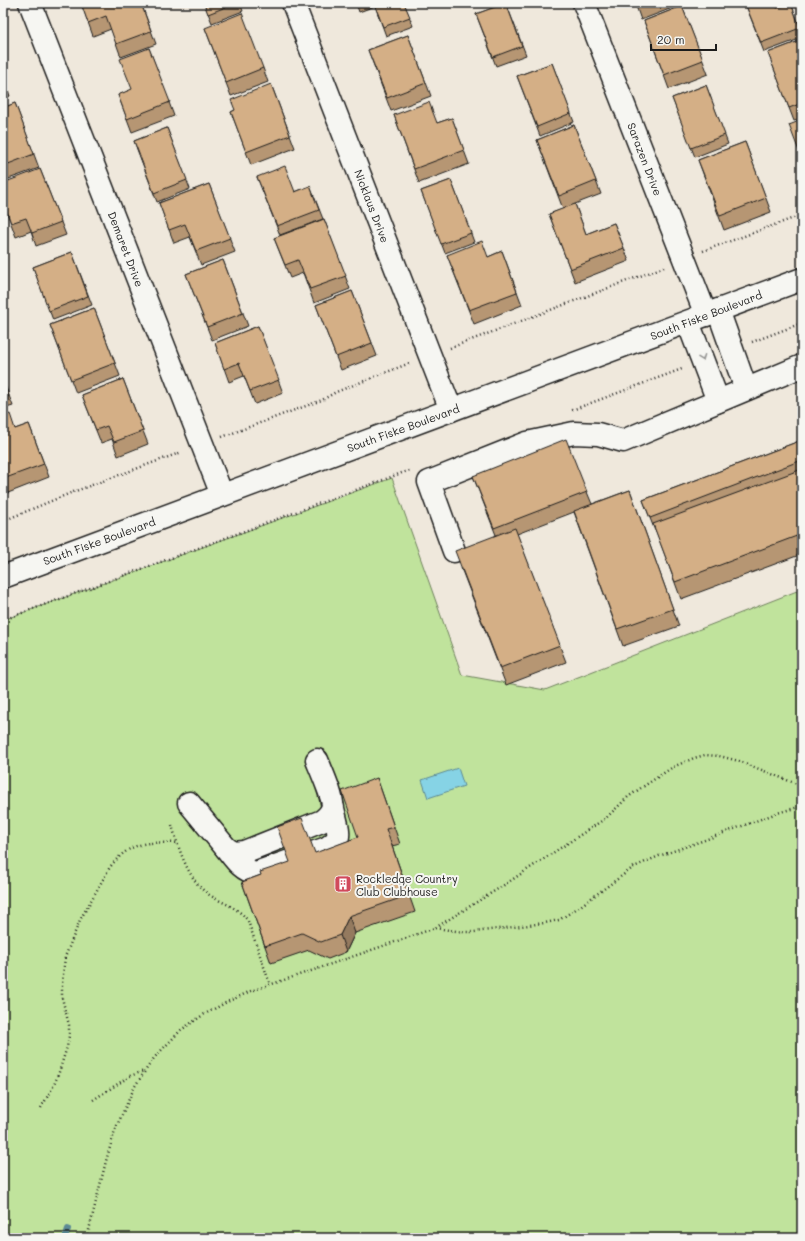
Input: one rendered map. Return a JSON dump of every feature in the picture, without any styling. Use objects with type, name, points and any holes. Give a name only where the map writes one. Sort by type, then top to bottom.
[{"type":"street","name":"Demaret Drive","points":[[30,3],[222,495]]},
{"type":"street","name":"Nicklaus Drive","points":[[293,3],[451,410]]},
{"type":"street","name":"Sarazen Drive","points":[[584,3],[704,315]]},
{"type":"street","name":"South Fiske Boulevard","points":[[3,577],[802,279]]},
{"type":"street","points":[[704,315],[732,350],[746,389]]},
{"type":"street","points":[[704,315],[703,361],[718,401]]},
{"type":"street","points":[[454,551],[429,482],[527,443],[550,438],[574,434],[598,434],[623,441],[802,366]]},
{"type":"street","points":[[189,803],[226,848],[234,853],[244,852],[322,821],[328,817],[333,808],[330,795],[317,760]]},
{"type":"path","points":[[700,253],[802,215]]},
{"type":"path","points":[[445,350],[668,265]]},
{"type":"path","points":[[732,350],[802,323]]},
{"type":"path","points":[[572,410],[703,361]]},
{"type":"path","points":[[222,437],[322,400],[336,392],[413,362]]},
{"type":"path","points":[[3,521],[74,492],[188,450]]},
{"type":"path","points":[[3,620],[416,468]]},
{"type":"path","points":[[87,1238],[115,1130],[135,1086],[154,1058],[181,1030],[204,1015],[226,1002],[251,991],[435,928],[596,825],[606,818],[628,797],[641,788],[673,767],[694,758],[719,756],[739,761],[802,786]]},
{"type":"path","points":[[435,928],[474,932],[559,920],[634,867],[659,856],[777,813],[802,806]]},
{"type":"path","points":[[172,825],[177,843],[192,878],[208,894],[235,908],[243,914],[248,921],[270,984]]},
{"type":"path","points":[[42,1108],[54,1085],[67,1047],[69,1025],[62,998],[62,972],[65,957],[80,920],[110,867],[130,848],[139,844],[150,842],[177,843]]},
{"type":"path","points":[[93,1100],[130,1076],[144,1071]]},
{"type":"green space","points":[[392,478],[462,675],[545,690],[802,589],[802,1238],[3,1238],[3,620]]},
{"type":"water","points":[[458,768],[464,786],[428,798],[422,780]]},
{"type":"building","points":[[81,3],[141,3],[151,31],[116,44],[106,16],[88,23]]},
{"type":"building","points":[[204,3],[236,3],[208,14]]},
{"type":"building","points":[[374,3],[404,3],[410,17],[383,27]]},
{"type":"building","points":[[506,3],[522,46],[493,57],[476,14]]},
{"type":"building","points":[[635,3],[645,3],[636,6]]},
{"type":"building","points":[[745,3],[775,3],[777,8],[791,3],[800,28],[761,43]]},
{"type":"building","points":[[682,6],[703,60],[664,75],[644,21]]},
{"type":"building","points":[[242,13],[263,68],[226,83],[205,28]]},
{"type":"building","points":[[408,35],[426,83],[387,98],[368,50]]},
{"type":"building","points":[[802,40],[802,103],[789,108],[768,53]]},
{"type":"building","points":[[149,48],[170,102],[127,119],[118,95],[132,89],[120,59]]},
{"type":"building","points":[[552,63],[571,113],[537,127],[517,76]]},
{"type":"building","points":[[3,76],[6,83],[3,84]]},
{"type":"building","points":[[271,84],[290,135],[246,152],[231,112],[235,110],[231,100]]},
{"type":"building","points":[[706,85],[725,135],[691,148],[672,98]]},
{"type":"building","points":[[429,102],[437,123],[452,118],[464,150],[414,169],[394,115]]},
{"type":"building","points":[[15,103],[34,154],[3,166],[3,108]]},
{"type":"building","points":[[802,120],[802,159],[789,125]]},
{"type":"building","points":[[574,125],[596,181],[559,196],[537,140]]},
{"type":"building","points":[[167,128],[187,180],[154,193],[134,141]]},
{"type":"building","points":[[745,142],[766,198],[720,216],[698,160]]},
{"type":"building","points":[[285,166],[295,192],[310,186],[319,210],[277,226],[257,177]]},
{"type":"building","points":[[40,169],[61,222],[32,233],[26,218],[11,223],[3,202],[3,183]]},
{"type":"building","points":[[451,180],[471,233],[441,244],[421,191]]},
{"type":"building","points":[[209,184],[230,238],[196,251],[185,224],[169,230],[159,203]]},
{"type":"building","points":[[575,204],[586,234],[614,223],[624,248],[570,269],[549,214]]},
{"type":"building","points":[[324,219],[346,276],[310,289],[298,260],[285,265],[274,238]]},
{"type":"building","points":[[482,241],[488,257],[502,251],[517,292],[469,310],[447,255]]},
{"type":"building","points":[[72,252],[88,296],[49,311],[33,267]]},
{"type":"building","points":[[223,260],[243,313],[207,327],[186,274]]},
{"type":"building","points":[[352,291],[372,343],[336,357],[316,305]]},
{"type":"building","points":[[94,308],[115,363],[71,380],[50,325]]},
{"type":"building","points":[[258,326],[279,380],[250,391],[239,363],[224,369],[215,343]]},
{"type":"building","points":[[123,379],[143,431],[114,442],[107,426],[96,430],[82,395]]},
{"type":"building","points":[[3,380],[9,396],[3,399]]},
{"type":"building","points":[[10,414],[15,429],[29,424],[44,464],[3,479],[3,416]]},
{"type":"building","points":[[566,439],[587,492],[494,528],[473,476]]},
{"type":"building","points":[[802,440],[802,460],[650,518],[643,500]]},
{"type":"building","points":[[802,469],[802,534],[675,582],[653,524]]},
{"type":"building","points":[[630,490],[673,609],[617,629],[574,511]]},
{"type":"building","points":[[515,528],[560,645],[500,668],[455,551]]},
{"type":"building","name":"Rockledge Country Club Clubhouse","points":[[377,778],[394,827],[386,829],[409,895],[349,916],[340,935],[321,942],[302,933],[265,946],[242,882],[261,875],[260,872],[290,862],[277,827],[302,818],[315,853],[358,837],[342,791]]},
{"type":"waterway","points":[[65,1238],[68,1229]]},
{"type":"place","name":"Rockledge Country Club Clubhouse","points":[[343,884]]}]
